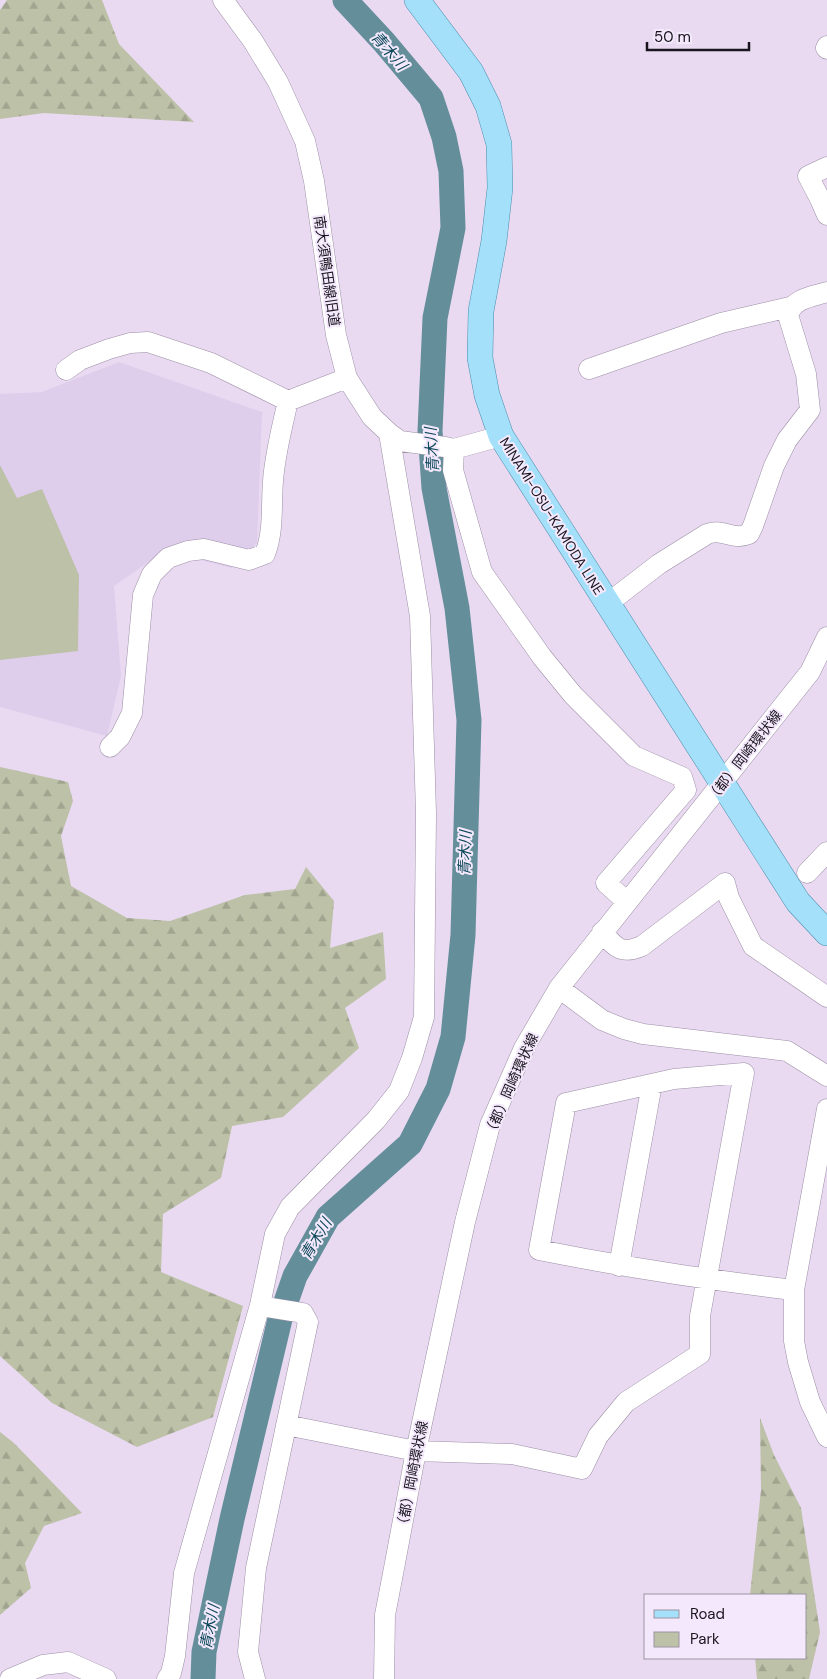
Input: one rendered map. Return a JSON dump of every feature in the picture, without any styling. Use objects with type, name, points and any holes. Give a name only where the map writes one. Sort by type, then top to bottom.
[{"type":"main road","name":"MINAMI-OSU-KAMODA LINE","points":[[417,0],[472,72],[488,106],[498,144],[500,188],[494,241],[481,311],[480,358],[487,395],[501,436],[798,902],[827,933]]},
{"type":"street","name":"南大須鴨田線旧道","points":[[223,0],[253,41],[278,82],[305,142],[314,181],[336,335],[347,378],[372,417],[394,437]]},
{"type":"street","points":[[827,167],[808,176],[827,215]]},
{"type":"street","points":[[589,369],[721,323],[790,307],[799,300],[827,292]]},
{"type":"street","points":[[607,604],[659,564],[707,534],[716,531],[735,537],[742,537],[749,534],[774,466],[787,440],[810,410],[806,374],[788,315],[790,307]]},
{"type":"street","points":[[66,370],[80,360],[109,348],[130,343],[148,342],[211,363],[288,401],[347,378]]},
{"type":"street","points":[[110,747],[120,737],[132,713],[143,595],[152,574],[168,558],[188,551],[204,549],[249,560],[266,554],[271,541],[273,480],[278,443],[288,401]]},
{"type":"street","points":[[167,1679],[175,1656],[184,1573],[263,1306],[276,1234],[290,1207],[376,1120],[399,1091],[412,1058],[424,1017],[426,813],[420,616],[394,437],[449,448],[501,436]]},
{"type":"street","points":[[449,448],[453,470],[482,572],[542,657],[573,695],[634,756],[682,777],[686,790],[606,883],[627,902]]},
{"type":"street","name":"（都）岡崎環状線","points":[[384,1679],[385,1615],[416,1451],[465,1222],[490,1125],[524,1048],[559,988],[810,672],[827,637]]},
{"type":"street","points":[[806,873],[827,852]]},
{"type":"street","points":[[602,932],[619,949],[627,951],[642,946],[725,883],[728,898],[754,946],[827,997]]},
{"type":"street","points":[[559,988],[602,1020],[624,1029],[643,1034],[787,1051],[827,1076]]},
{"type":"street","points":[[286,1425],[416,1451],[512,1454],[582,1469],[598,1436],[626,1402],[700,1354],[700,1316],[706,1280],[744,1074],[674,1079],[566,1103],[539,1250],[619,1266],[706,1280],[794,1290]]},
{"type":"street","points":[[619,1266],[652,1084]]},
{"type":"street","points":[[826,1433],[810,1402],[798,1362],[794,1341],[794,1290],[827,1109]]},
{"type":"street","points":[[255,1679],[248,1652],[256,1568],[308,1322],[304,1313],[263,1306]]},
{"type":"street","points":[[10,1679],[43,1665],[68,1662],[106,1679]]},
{"type":"shaded area","points":[[119,362],[262,412],[257,543],[232,568],[164,551],[114,586],[121,676],[107,736],[0,707],[0,394],[42,392]]},
{"type":"green space","points":[[7,0],[102,0],[119,44],[194,122],[44,113],[0,119],[0,10]]},
{"type":"green space","points":[[0,465],[17,498],[42,489],[79,575],[78,651],[0,660]]},
{"type":"green space","points":[[0,767],[68,782],[73,801],[61,836],[71,886],[127,918],[170,921],[245,895],[295,889],[306,867],[334,901],[330,948],[383,932],[386,979],[345,1008],[359,1048],[283,1117],[232,1126],[221,1178],[163,1214],[161,1272],[243,1306],[213,1417],[137,1447],[52,1403],[0,1356]]},
{"type":"green space","points":[[760,1418],[774,1455],[801,1508],[820,1632],[809,1679],[757,1679],[755,1659],[807,1659],[807,1594],[750,1594],[761,1490]]},
{"type":"green space","points":[[0,1432],[14,1443],[82,1513],[44,1526],[25,1563],[31,1588],[0,1615]]},
{"type":"waterway","name":"青木川","points":[[203,1679],[204,1652],[232,1519],[280,1319],[295,1276],[328,1217],[410,1144],[438,1089],[453,1037],[463,935],[469,720],[457,608],[434,488],[430,431],[435,318],[453,228],[451,171],[444,137],[431,98],[384,42],[345,0]]}]
